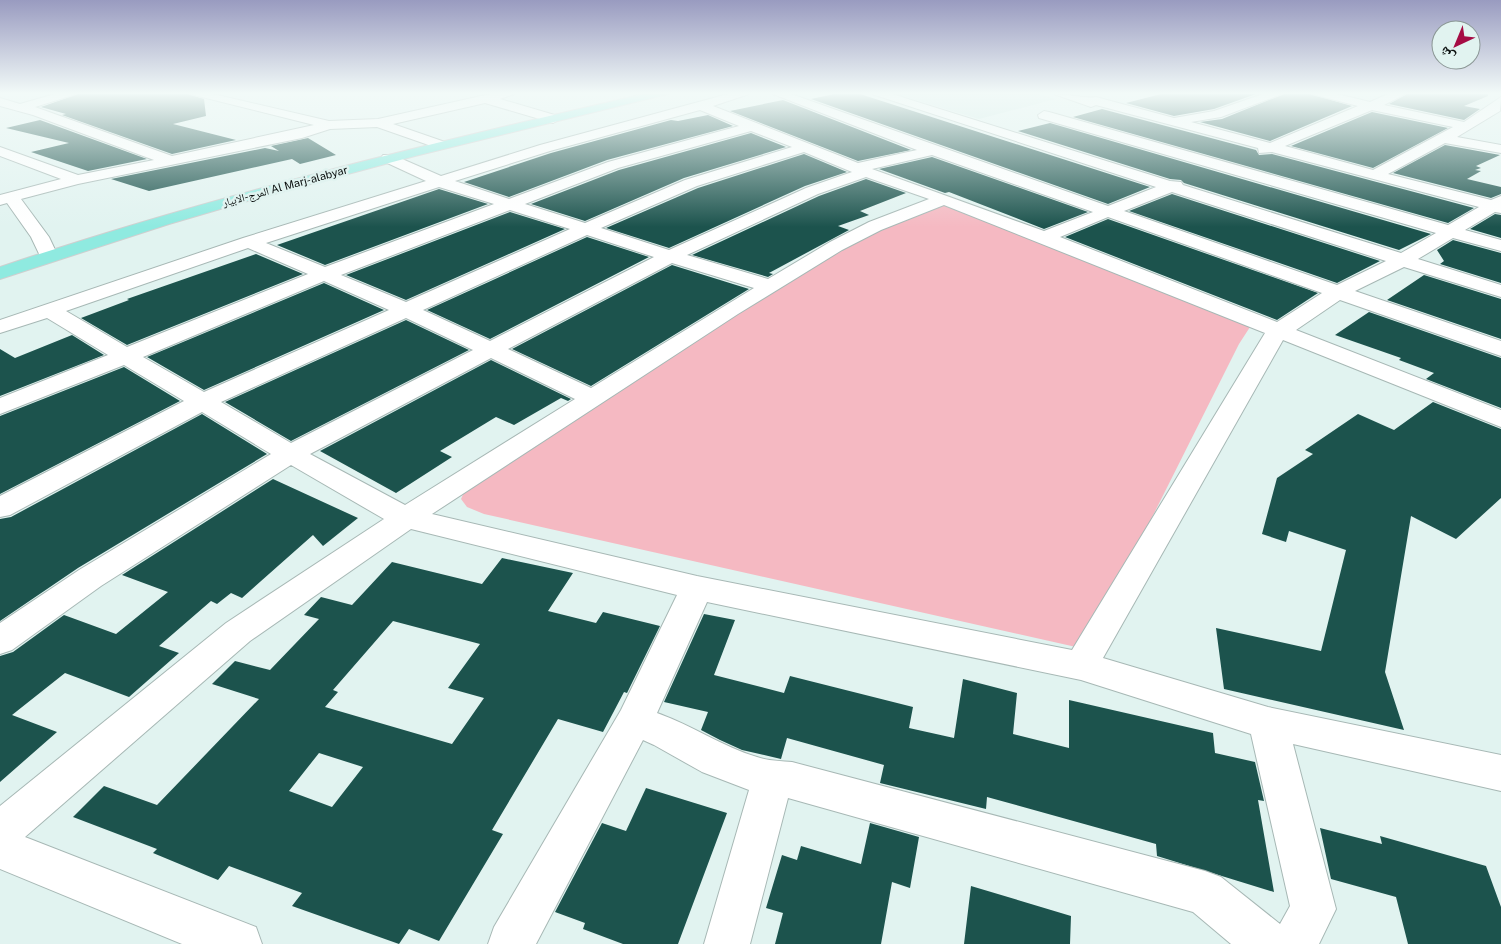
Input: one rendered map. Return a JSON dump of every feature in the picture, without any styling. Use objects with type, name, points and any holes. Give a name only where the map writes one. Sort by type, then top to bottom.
[{"type":"main road","name":"المرج-الابيار Al Marj-alabyar","points":[[0,273],[163,220],[388,158],[473,138]]},
{"type":"street","points":[[108,138],[172,162]]},
{"type":"street","points":[[49,256],[40,237],[6,199],[76,180],[283,138]]},
{"type":"street","points":[[419,138],[440,146]]},
{"type":"street","points":[[0,328],[249,242],[581,138]]},
{"type":"street","points":[[0,407],[325,274],[624,161],[709,138]]},
{"type":"street","points":[[784,138],[862,170],[1044,237],[1501,419]]},
{"type":"street","points":[[899,138],[1501,349]]},
{"type":"street","points":[[1013,138],[1501,291]]},
{"type":"street","points":[[1122,138],[1501,246]]},
{"type":"street","points":[[1233,138],[1499,205]]},
{"type":"street","points":[[1044,237],[1294,138]]},
{"type":"street","points":[[1374,175],[1442,138]]},
{"type":"street","points":[[1442,138],[1501,150]]},
{"type":"street","points":[[0,641],[90,578],[290,454],[490,349],[670,256],[812,191],[862,170],[957,142]]},
{"type":"street","points":[[0,508],[202,402],[587,228],[691,183],[807,147]]},
{"type":"street","points":[[0,151],[76,180]]},
{"type":"street","points":[[388,158],[441,182],[769,286]]},
{"type":"street","points":[[0,832],[238,632],[406,518],[769,286],[836,246],[875,226],[944,199]]},
{"type":"street","points":[[1081,666],[1271,339],[1279,331],[1338,292],[1404,260],[1499,205]]},
{"type":"street","points":[[249,242],[407,310],[594,399]]},
{"type":"street","points":[[50,311],[290,454],[406,518],[697,588],[1081,666],[1268,723],[1501,773]]},
{"type":"street","points":[[511,944],[634,720],[697,588]]},
{"type":"street","points":[[634,720],[668,732],[716,760],[760,776],[792,780],[1205,893],[1268,944]]},
{"type":"street","points":[[1268,723],[1313,909],[1294,944]]},
{"type":"street","points":[[727,944],[773,778]]},
{"type":"street","points":[[0,848],[239,944]]},
{"type":"shaded area","points":[[942,202],[1250,327],[1239,344],[1090,641],[1076,647],[484,514],[467,507],[461,499],[465,490],[834,252],[886,224]]},
{"type":"building","points":[[48,138],[90,138],[147,159],[88,171],[31,152],[69,143]]},
{"type":"building","points":[[127,138],[228,138],[236,140],[172,154]]},
{"type":"building","points":[[308,138],[336,155],[300,164],[292,159],[149,191],[111,179],[265,148],[279,151],[271,146]]},
{"type":"building","points":[[605,138],[688,138],[607,160],[509,197],[464,182],[551,153]]},
{"type":"building","points":[[733,138],[764,138],[786,147],[684,178],[585,221],[531,204],[619,170]]},
{"type":"building","points":[[799,138],[880,138],[911,150],[858,161]]},
{"type":"building","points":[[921,138],[997,138],[1150,187],[1108,204]]},
{"type":"building","points":[[1040,138],[1102,138],[1431,234],[1399,250],[1184,183],[1181,180],[1170,179]]},
{"type":"building","points":[[1147,138],[1211,138],[1256,150],[1259,155],[1272,154],[1474,208],[1448,223]]},
{"type":"building","points":[[1259,138],[1277,138],[1270,141]]},
{"type":"building","points":[[1310,138],[1429,138],[1373,168],[1291,146]]},
{"type":"building","points":[[1445,145],[1500,155],[1476,166],[1481,168],[1475,170],[1481,171],[1467,179],[1501,187],[1501,194],[1491,198],[1393,173]]},
{"type":"building","points":[[804,154],[847,172],[805,186],[669,248],[606,228],[698,188]]},
{"type":"building","points":[[932,157],[1088,212],[1044,229],[949,192],[945,193],[879,169]]},
{"type":"building","points":[[866,179],[906,193],[860,211],[869,215],[838,226],[849,230],[769,273],[773,274],[768,277],[692,255],[819,196]]},
{"type":"building","points":[[439,189],[488,204],[325,265],[277,245]]},
{"type":"building","points":[[1172,194],[1380,261],[1337,283],[1129,211]]},
{"type":"building","points":[[510,212],[565,229],[406,300],[346,275]]},
{"type":"building","points":[[1495,214],[1501,215],[1501,238],[1470,229]]},
{"type":"building","points":[[1108,219],[1318,293],[1277,320],[1065,237]]},
{"type":"building","points":[[587,237],[649,257],[490,339],[427,310]]},
{"type":"building","points":[[1453,240],[1501,253],[1501,283],[1440,264],[1444,261],[1437,250]]},
{"type":"building","points":[[256,254],[303,274],[127,345],[81,318],[129,300],[127,299]]},
{"type":"building","points":[[672,265],[749,289],[591,386],[512,349]]},
{"type":"building","points":[[1424,275],[1501,299],[1501,339],[1387,300]]},
{"type":"building","points":[[324,283],[384,310],[204,390],[147,357]]},
{"type":"building","points":[[1369,312],[1501,358],[1501,408],[1426,379],[1434,373],[1399,360],[1401,358],[1335,335]]},
{"type":"building","points":[[406,320],[469,350],[291,441],[225,402]]},
{"type":"building","points":[[72,335],[104,355],[0,396],[0,349],[15,358]]},
{"type":"building","points":[[491,360],[571,399],[568,401],[561,398],[514,425],[496,417],[440,451],[452,457],[396,493],[320,451]]},
{"type":"building","points":[[124,367],[180,401],[0,494],[0,416]]},
{"type":"building","points":[[1433,402],[1501,429],[1501,498],[1456,539],[1411,516],[1385,672],[1404,730],[1224,689],[1216,628],[1321,651],[1346,550],[1289,531],[1286,542],[1262,534],[1277,478],[1313,454],[1305,450],[1358,414],[1394,430]]},
{"type":"building","points":[[202,414],[267,454],[78,568],[0,621],[0,519],[11,517]]},
{"type":"building","points":[[273,479],[358,518],[323,546],[313,535],[242,598],[231,593],[217,604],[211,601],[159,646],[179,653],[129,697],[65,673],[12,715],[57,732],[0,782],[0,656],[13,652],[64,615],[116,634],[168,592],[122,575]]},
{"type":"building","points":[[502,558],[573,573],[548,611],[596,623],[603,612],[660,626],[627,693],[624,692],[603,732],[558,719],[492,830],[503,834],[439,941],[409,929],[399,944],[292,906],[302,893],[229,866],[218,880],[153,853],[157,849],[73,817],[104,786],[157,805],[259,699],[212,684],[235,661],[270,670],[319,619],[304,615],[321,597],[352,605],[392,562],[482,584]],"holes":[[[393,621],[480,644],[448,688],[484,698],[452,744],[325,707],[338,692],[333,690]],[[319,753],[363,767],[332,807],[289,791]]]},
{"type":"building","points":[[704,614],[735,620],[714,675],[784,693],[790,676],[913,707],[909,728],[954,738],[963,679],[1017,693],[1013,734],[1069,748],[1069,700],[1213,733],[1215,753],[1255,762],[1264,801],[1258,800],[1274,892],[1157,856],[1156,844],[987,797],[986,809],[880,783],[884,765],[787,738],[781,759],[742,750],[720,740],[701,730],[708,712],[664,702]]},
{"type":"building","points":[[646,788],[727,813],[678,944],[623,944],[583,929],[585,923],[555,912],[602,823],[626,831]]},
{"type":"building","points":[[870,823],[919,837],[910,888],[892,882],[881,944],[775,944],[783,913],[766,908],[782,855],[797,860],[801,846],[861,864]]},
{"type":"building","points":[[1320,828],[1382,844],[1380,836],[1486,866],[1501,907],[1501,944],[1408,944],[1396,897],[1331,879]]},
{"type":"building","points":[[971,886],[1071,916],[1070,944],[964,944]]}]
